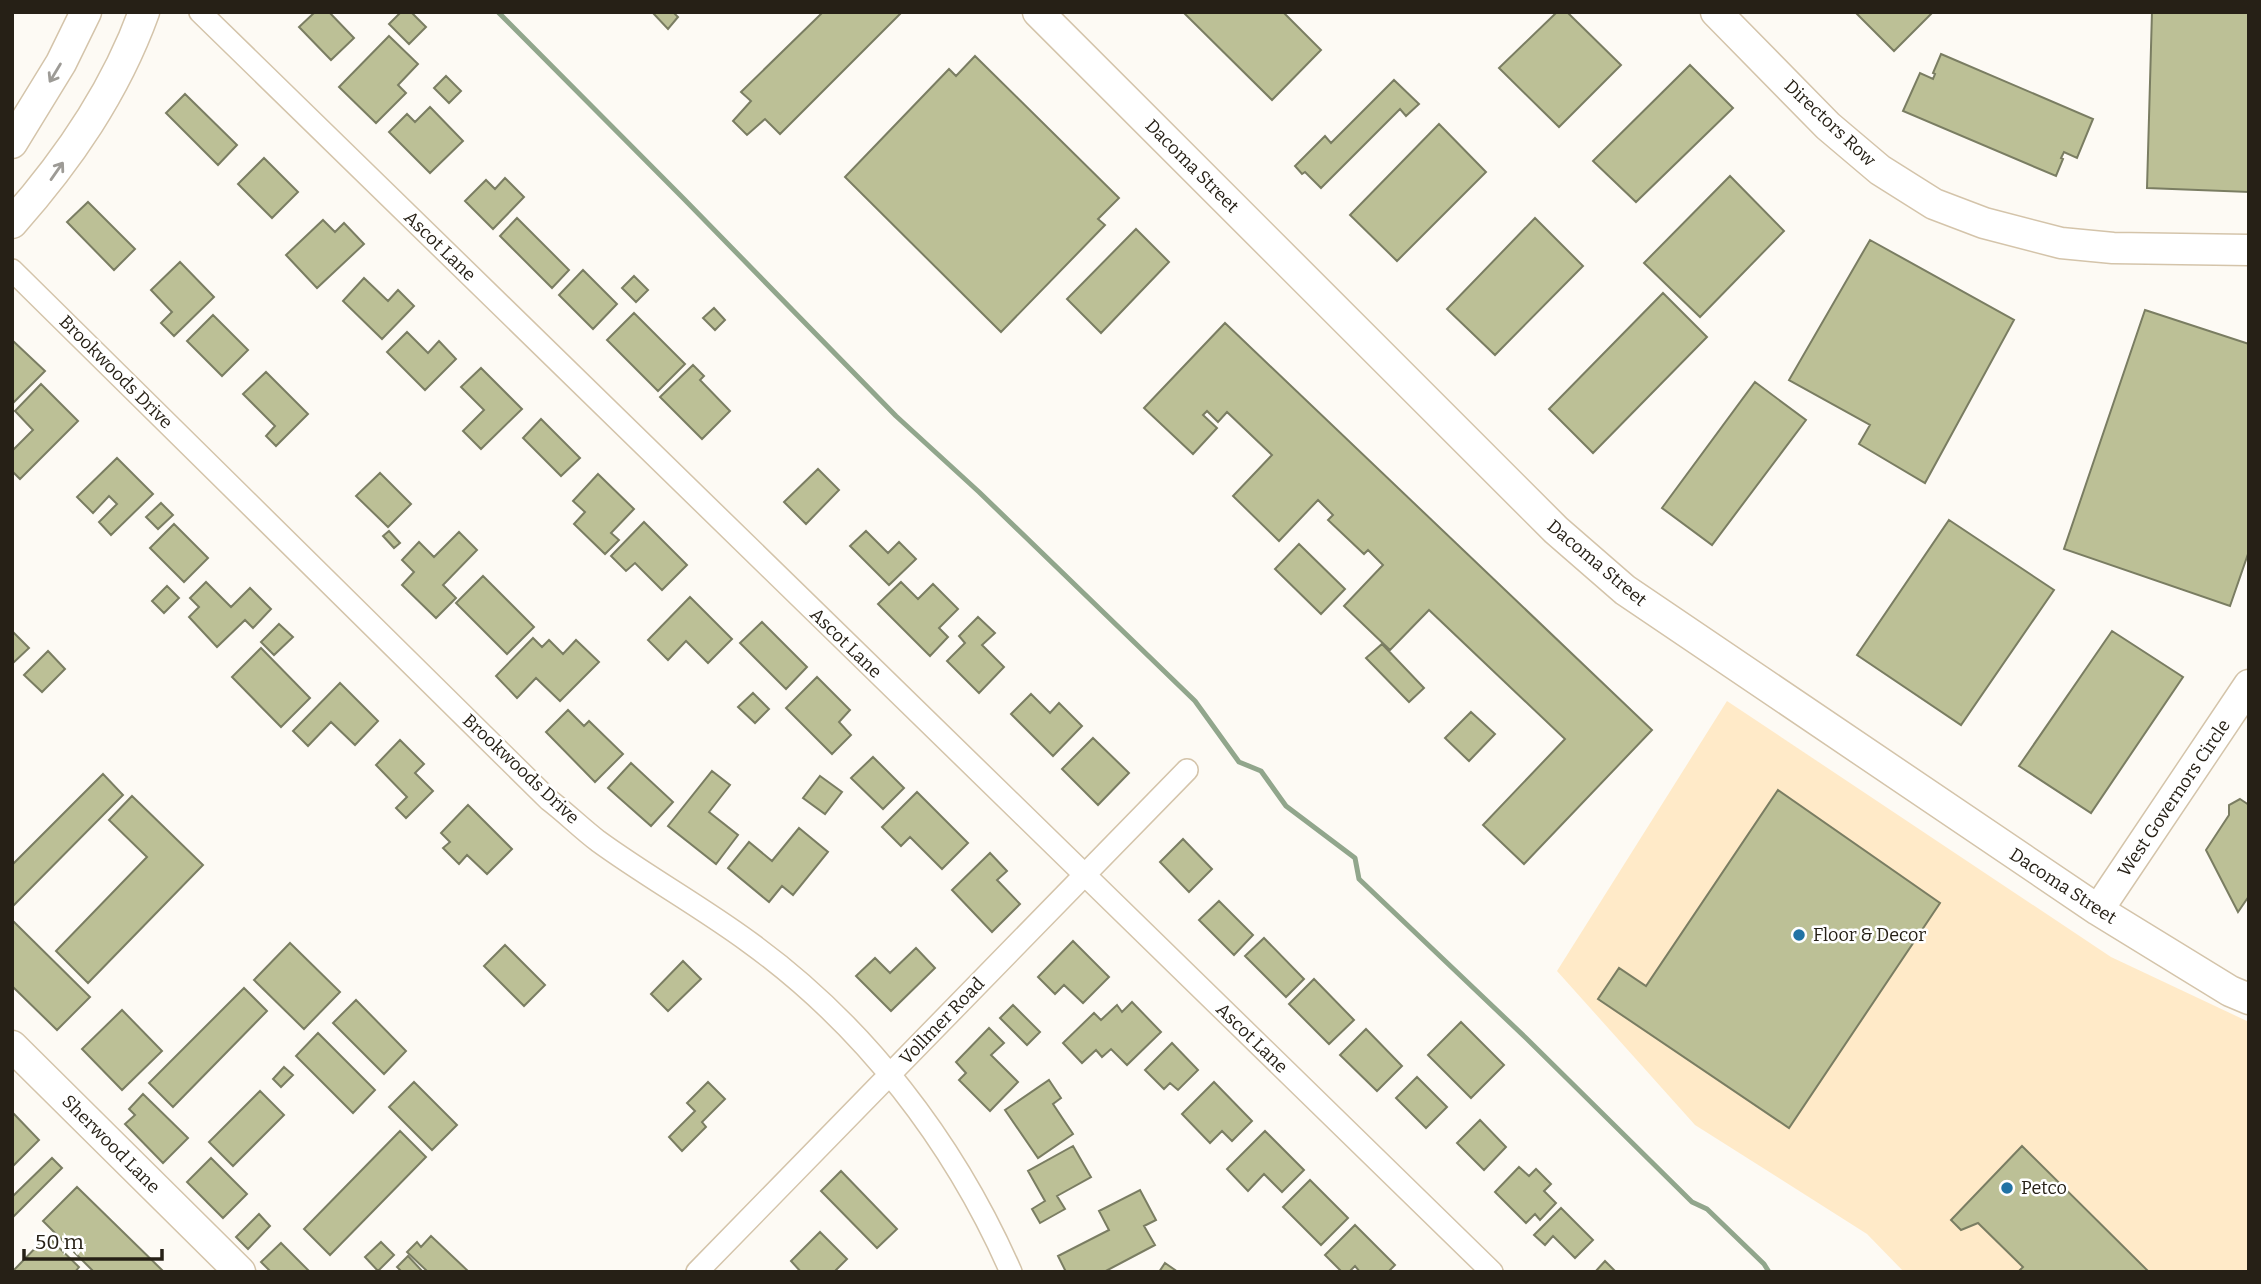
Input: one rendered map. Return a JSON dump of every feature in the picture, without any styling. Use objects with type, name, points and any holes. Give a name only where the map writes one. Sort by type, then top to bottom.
[{"type":"main road","points":[[12,143],[61,63],[86,12]]},
{"type":"main road","points":[[12,223],[50,180],[97,113],[133,43],[144,12]]},
{"type":"main road","name":"Dacoma Street","points":[[1038,12],[1556,530],[1625,590],[2098,910],[2230,991],[2249,999]]},
{"type":"main road","name":"Directors Row","points":[[1716,12],[1828,126],[1880,170],[1934,204],[1984,223],[2061,243],[2113,248],[2249,250]]},
{"type":"main road","name":"West Governors Circle","points":[[2098,910],[2249,685]]},
{"type":"main road","name":"Sherwood Lane","points":[[12,1046],[240,1272]]},
{"type":"street","name":"Ascot Lane","points":[[200,12],[1492,1272]]},
{"type":"street","name":"Brookwoods Drive","points":[[12,270],[549,800],[598,841],[751,943],[812,994],[890,1074],[941,1143],[994,1233],[1011,1272]]},
{"type":"street","name":"Vollmer Road","points":[[697,1272],[1187,770]]},
{"type":"shaded area","points":[[1727,701],[2111,957],[2249,1022],[2249,1272],[1904,1272],[1867,1234],[1695,1125],[1557,971]]},
{"type":"building","points":[[315,12],[329,12],[354,38],[331,60],[299,27]]},
{"type":"building","points":[[401,12],[411,12],[426,27],[409,44],[389,24]]},
{"type":"building","points":[[652,12],[673,12],[678,17],[668,29]]},
{"type":"building","points":[[823,12],[902,12],[780,134],[765,119],[747,135],[733,121],[751,101],[741,92]]},
{"type":"building","points":[[1183,12],[1283,12],[1321,50],[1272,100]]},
{"type":"building","points":[[1557,12],[1567,12],[1621,65],[1559,127],[1499,68]]},
{"type":"building","points":[[1855,12],[1933,12],[1894,51]]},
{"type":"building","points":[[2152,12],[2249,12],[2249,192],[2147,188]]},
{"type":"building","points":[[389,36],[418,64],[398,85],[406,93],[376,123],[339,87]]},
{"type":"building","points":[[1941,54],[2093,119],[2077,158],[2064,152],[2056,176],[1903,111],[1920,73],[1933,79]]},
{"type":"building","points":[[975,56],[1119,198],[1098,219],[1105,225],[1001,332],[845,177],[949,69],[956,76]]},
{"type":"building","points":[[1690,65],[1733,108],[1636,202],[1593,161]]},
{"type":"building","points":[[446,76],[461,91],[449,103],[434,88]]},
{"type":"building","points":[[1394,80],[1419,104],[1406,116],[1400,109],[1321,188],[1305,172],[1302,174],[1295,166],[1325,136],[1331,143]]},
{"type":"building","points":[[185,94],[237,145],[218,165],[166,113]]},
{"type":"building","points":[[430,107],[463,141],[430,173],[389,132],[407,114],[415,122]]},
{"type":"building","points":[[1439,124],[1486,172],[1397,261],[1350,215]]},
{"type":"building","points":[[264,158],[298,192],[272,218],[238,184]]},
{"type":"building","points":[[1730,176],[1784,231],[1700,317],[1644,263]]},
{"type":"building","points":[[505,178],[524,197],[493,229],[465,201],[486,180],[495,189]]},
{"type":"building","points":[[88,202],[135,249],[114,270],[67,222]]},
{"type":"building","points":[[517,218],[569,270],[552,288],[500,236]]},
{"type":"building","points":[[1535,218],[1583,266],[1495,355],[1447,309]]},
{"type":"building","points":[[323,220],[335,232],[344,223],[364,244],[317,288],[286,255]]},
{"type":"building","points":[[1136,229],[1169,262],[1101,333],[1067,299]]},
{"type":"building","points":[[1870,240],[2014,320],[1925,483],[1859,444],[1870,425],[1789,380]]},
{"type":"building","points":[[180,262],[214,297],[174,336],[161,323],[172,312],[151,290]]},
{"type":"building","points":[[583,270],[617,304],[593,329],[559,295]]},
{"type":"building","points":[[634,276],[648,290],[636,302],[622,288]]},
{"type":"building","points":[[364,278],[388,301],[398,290],[414,306],[382,339],[343,301]]},
{"type":"building","points":[[1663,293],[1707,337],[1593,453],[1549,409]]},
{"type":"building","points":[[714,308],[725,320],[715,330],[703,318]]},
{"type":"building","points":[[2145,310],[2249,344],[2249,551],[2230,606],[2064,549]]},
{"type":"building","points":[[634,313],[685,364],[658,391],[607,340]]},
{"type":"building","points":[[213,315],[248,350],[222,376],[187,341]]},
{"type":"building","points":[[1225,323],[1652,730],[1524,864],[1483,825],[1565,739],[1429,610],[1390,650],[1344,606],[1383,565],[1368,550],[1364,554],[1328,520],[1333,515],[1318,500],[1279,541],[1233,496],[1272,455],[1227,412],[1218,422],[1207,411],[1203,415],[1217,428],[1193,454],[1144,408]]},
{"type":"building","points":[[407,332],[428,353],[439,341],[456,359],[425,390],[387,352]]},
{"type":"building","points":[[12,340],[45,371],[12,404]]},
{"type":"building","points":[[693,365],[704,376],[700,380],[730,411],[702,439],[660,397]]},
{"type":"building","points":[[481,368],[522,409],[481,449],[463,431],[484,410],[461,387]]},
{"type":"building","points":[[266,372],[308,414],[276,446],[266,436],[275,426],[243,394]]},
{"type":"building","points":[[1755,382],[1806,420],[1712,545],[1662,508]]},
{"type":"building","points":[[41,384],[78,421],[20,479],[12,471],[12,451],[33,430],[15,411]]},
{"type":"building","points":[[541,419],[580,458],[561,476],[523,438]]},
{"type":"building","points":[[117,458],[153,494],[111,535],[99,522],[117,504],[109,496],[93,513],[77,497]]},
{"type":"building","points":[[818,469],[839,490],[806,524],[784,502]]},
{"type":"building","points":[[380,473],[411,504],[388,527],[356,496]]},
{"type":"building","points":[[598,474],[634,509],[611,533],[619,540],[605,554],[574,524],[585,512],[573,501]]},
{"type":"building","points":[[161,503],[173,515],[158,529],[146,517]]},
{"type":"building","points":[[1949,520],[2054,590],[1961,725],[1857,655]]},
{"type":"building","points":[[644,522],[687,565],[662,590],[635,563],[626,571],[611,556]]},
{"type":"building","points":[[174,524],[208,558],[184,582],[150,548]]},
{"type":"building","points":[[389,531],[400,543],[394,548],[383,536]]},
{"type":"building","points":[[866,531],[888,553],[899,542],[916,559],[889,585],[850,546]]},
{"type":"building","points":[[459,532],[477,550],[443,585],[456,598],[436,618],[402,585],[414,572],[402,560],[419,542],[434,557]]},
{"type":"building","points":[[1299,544],[1345,589],[1321,614],[1275,569]]},
{"type":"building","points":[[483,576],[534,627],[507,654],[456,603]]},
{"type":"building","points":[[206,582],[231,607],[250,588],[271,609],[253,628],[245,620],[217,647],[189,617],[199,607],[190,598]]},
{"type":"building","points":[[901,582],[918,599],[933,584],[958,609],[939,628],[948,637],[930,656],[878,604]]},
{"type":"building","points":[[167,586],[179,598],[164,613],[152,601]]},
{"type":"building","points":[[690,597],[732,639],[708,663],[686,641],[668,660],[648,640]]},
{"type":"building","points":[[978,617],[995,633],[982,645],[1004,667],[979,693],[947,661],[965,643],[959,636]]},
{"type":"building","points":[[762,622],[807,667],[786,689],[740,643]]},
{"type":"building","points":[[279,624],[293,637],[274,655],[261,642]]},
{"type":"building","points":[[12,631],[29,648],[12,664]]},
{"type":"building","points":[[2112,631],[2183,677],[2091,813],[2019,766]]},
{"type":"building","points":[[533,638],[542,647],[549,640],[563,654],[576,640],[599,662],[560,701],[536,678],[517,698],[496,676]]},
{"type":"building","points":[[1382,644],[1424,688],[1409,702],[1366,658]]},
{"type":"building","points":[[261,648],[310,698],[281,727],[232,677]]},
{"type":"building","points":[[48,651],[65,669],[42,692],[24,675]]},
{"type":"building","points":[[817,677],[850,710],[839,722],[851,735],[832,754],[786,708]]},
{"type":"building","points":[[340,683],[378,721],[355,745],[331,722],[308,746],[293,731]]},
{"type":"building","points":[[753,693],[769,709],[755,723],[738,707]]},
{"type":"building","points":[[1031,694],[1050,713],[1059,703],[1082,726],[1053,756],[1011,714]]},
{"type":"building","points":[[568,710],[584,726],[589,721],[623,754],[595,782],[546,732]]},
{"type":"building","points":[[1471,712],[1495,734],[1469,761],[1445,738]]},
{"type":"building","points":[[1093,738],[1129,773],[1098,805],[1062,769]]},
{"type":"building","points":[[400,740],[424,764],[415,773],[433,791],[406,818],[396,808],[407,797],[376,765]]},
{"type":"building","points":[[873,757],[904,788],[883,809],[851,778]]},
{"type":"building","points":[[631,763],[673,802],[651,826],[608,788]]},
{"type":"building","points":[[712,771],[730,785],[709,812],[738,835],[716,864],[668,826]]},
{"type":"building","points":[[103,774],[123,795],[12,907],[12,865]]},
{"type":"building","points":[[820,776],[842,792],[825,814],[803,798]]},
{"type":"building","name":"Floor & Decor","points":[[1778,790],[1940,903],[1789,1128],[1598,999],[1619,968],[1646,986]]},
{"type":"building","points":[[917,792],[968,843],[942,869],[910,837],[901,846],[882,827]]},
{"type":"building","points":[[132,796],[203,865],[88,983],[56,951],[147,857],[109,820]]},
{"type":"building","points":[[2240,799],[2249,805],[2249,896],[2238,912],[2206,850],[2229,815],[2229,805]]},
{"type":"building","points":[[468,805],[512,849],[487,874],[467,855],[459,864],[443,848],[450,842],[441,833]]},
{"type":"building","points":[[799,828],[828,852],[793,895],[782,886],[769,902],[728,868],[749,842],[772,861]]},
{"type":"building","points":[[1183,839],[1212,869],[1189,892],[1160,862]]},
{"type":"building","points":[[990,853],[1007,871],[997,880],[1020,904],[992,932],[952,890]]},
{"type":"building","points":[[1219,901],[1253,935],[1234,955],[1199,920]]},
{"type":"building","points":[[12,920],[90,997],[57,1030],[12,986]]},
{"type":"building","points":[[1264,938],[1304,979],[1286,997],[1245,956]]},
{"type":"building","points":[[1073,941],[1109,977],[1083,1003],[1064,985],[1055,994],[1038,977]]},
{"type":"building","points":[[290,943],[340,992],[304,1029],[254,980]]},
{"type":"building","points":[[505,945],[545,985],[524,1006],[484,966]]},
{"type":"building","points":[[916,948],[935,968],[891,1011],[856,976],[875,958],[890,973]]},
{"type":"building","points":[[683,961],[701,979],[668,1011],[651,994]]},
{"type":"building","points":[[1314,979],[1354,1020],[1329,1044],[1289,1004]]},
{"type":"building","points":[[244,988],[267,1011],[173,1107],[149,1083]]},
{"type":"building","points":[[356,1000],[406,1051],[384,1074],[333,1023]]},
{"type":"building","points":[[1132,1002],[1161,1032],[1127,1065],[1111,1049],[1102,1057],[1096,1050],[1082,1063],[1063,1043],[1094,1013],[1101,1020],[1117,1005],[1122,1012]]},
{"type":"building","points":[[1013,1005],[1040,1032],[1027,1045],[1000,1018]]},
{"type":"building","points":[[122,1010],[162,1051],[122,1090],[82,1049]]},
{"type":"building","points":[[1461,1022],[1504,1065],[1471,1098],[1428,1055]]},
{"type":"building","points":[[989,1028],[1004,1043],[991,1055],[1018,1082],[990,1111],[959,1080],[966,1073],[956,1062]]},
{"type":"building","points":[[1366,1029],[1402,1066],[1377,1091],[1340,1055]]},
{"type":"building","points":[[318,1033],[375,1090],[353,1113],[296,1056]]},
{"type":"building","points":[[1172,1043],[1198,1070],[1178,1090],[1170,1083],[1164,1089],[1145,1070]]},
{"type":"building","points":[[284,1067],[293,1075],[281,1087],[273,1079]]},
{"type":"building","points":[[1417,1077],[1447,1107],[1426,1128],[1396,1098]]},
{"type":"building","points":[[1049,1080],[1061,1098],[1053,1104],[1073,1134],[1038,1158],[1005,1110]]},
{"type":"building","points":[[414,1082],[457,1125],[432,1150],[389,1107]]},
{"type":"building","points":[[708,1082],[725,1099],[702,1122],[706,1127],[682,1151],[669,1137],[695,1111],[687,1103]]},
{"type":"building","points":[[1214,1082],[1252,1121],[1232,1141],[1222,1131],[1210,1143],[1182,1114]]},
{"type":"building","points":[[260,1091],[284,1115],[233,1166],[209,1142]]},
{"type":"building","points":[[143,1094],[188,1138],[163,1163],[125,1124],[135,1115],[129,1109]]},
{"type":"building","points":[[12,1115],[39,1140],[12,1167]]},
{"type":"building","points":[[1480,1120],[1506,1147],[1484,1170],[1457,1143]]},
{"type":"building","points":[[400,1131],[426,1157],[330,1255],[304,1229]]},
{"type":"building","points":[[1265,1131],[1304,1170],[1282,1192],[1264,1174],[1248,1191],[1227,1169]]},
{"type":"building","points":[[1073,1146],[1091,1177],[1057,1196],[1065,1209],[1040,1223],[1032,1209],[1045,1201],[1028,1171]]},
{"type":"building","points":[[2022,1146],[2149,1272],[2018,1272],[2023,1267],[1978,1223],[1961,1230],[1951,1220]]},
{"type":"building","points":[[52,1158],[62,1168],[12,1218],[12,1197]]},
{"type":"building","points":[[211,1158],[247,1194],[223,1218],[187,1182]]},
{"type":"building","points":[[1519,1167],[1529,1176],[1536,1169],[1551,1184],[1544,1191],[1556,1203],[1540,1220],[1535,1214],[1526,1223],[1495,1192]]},
{"type":"building","points":[[841,1171],[897,1229],[877,1248],[821,1191]]},
{"type":"building","points":[[1310,1180],[1348,1218],[1321,1245],[1283,1207]]},
{"type":"building","points":[[77,1187],[164,1272],[94,1272],[43,1221]]},
{"type":"building","points":[[1140,1190],[1156,1220],[1144,1226],[1155,1245],[1104,1272],[1066,1272],[1058,1256],[1109,1230],[1099,1211]]},
{"type":"building","points":[[1561,1208],[1593,1240],[1575,1258],[1553,1236],[1545,1245],[1534,1235]]},
{"type":"building","points":[[259,1214],[270,1226],[248,1249],[236,1237]]},
{"type":"building","points":[[1355,1225],[1395,1265],[1388,1272],[1360,1272],[1355,1266],[1349,1272],[1342,1272],[1325,1255]]},
{"type":"building","points":[[820,1232],[847,1259],[834,1272],[801,1272],[791,1261]]},
{"type":"building","points":[[47,1236],[79,1267],[75,1272],[12,1272]]},
{"type":"building","points":[[431,1236],[469,1272],[428,1272],[407,1252],[417,1242],[421,1247]]},
{"type":"building","points":[[381,1242],[394,1255],[378,1271],[365,1257]]},
{"type":"building","points":[[281,1243],[310,1272],[271,1272],[261,1262]]},
{"type":"building","points":[[408,1256],[423,1272],[402,1272],[397,1267]]},
{"type":"building","points":[[1605,1261],[1616,1272],[1595,1272]]},
{"type":"building","points":[[1165,1263],[1178,1272],[1159,1272]]},
{"type":"waterway","points":[[498,12],[896,416],[979,492],[1195,701],[1239,762],[1261,771],[1286,806],[1355,858],[1359,879],[1526,1038],[1692,1202],[1707,1209],[1769,1272]]},
{"type":"place","name":"Floor & Decor","points":[[1799,935]]},
{"type":"place","name":"Petco","points":[[2007,1188]]}]
